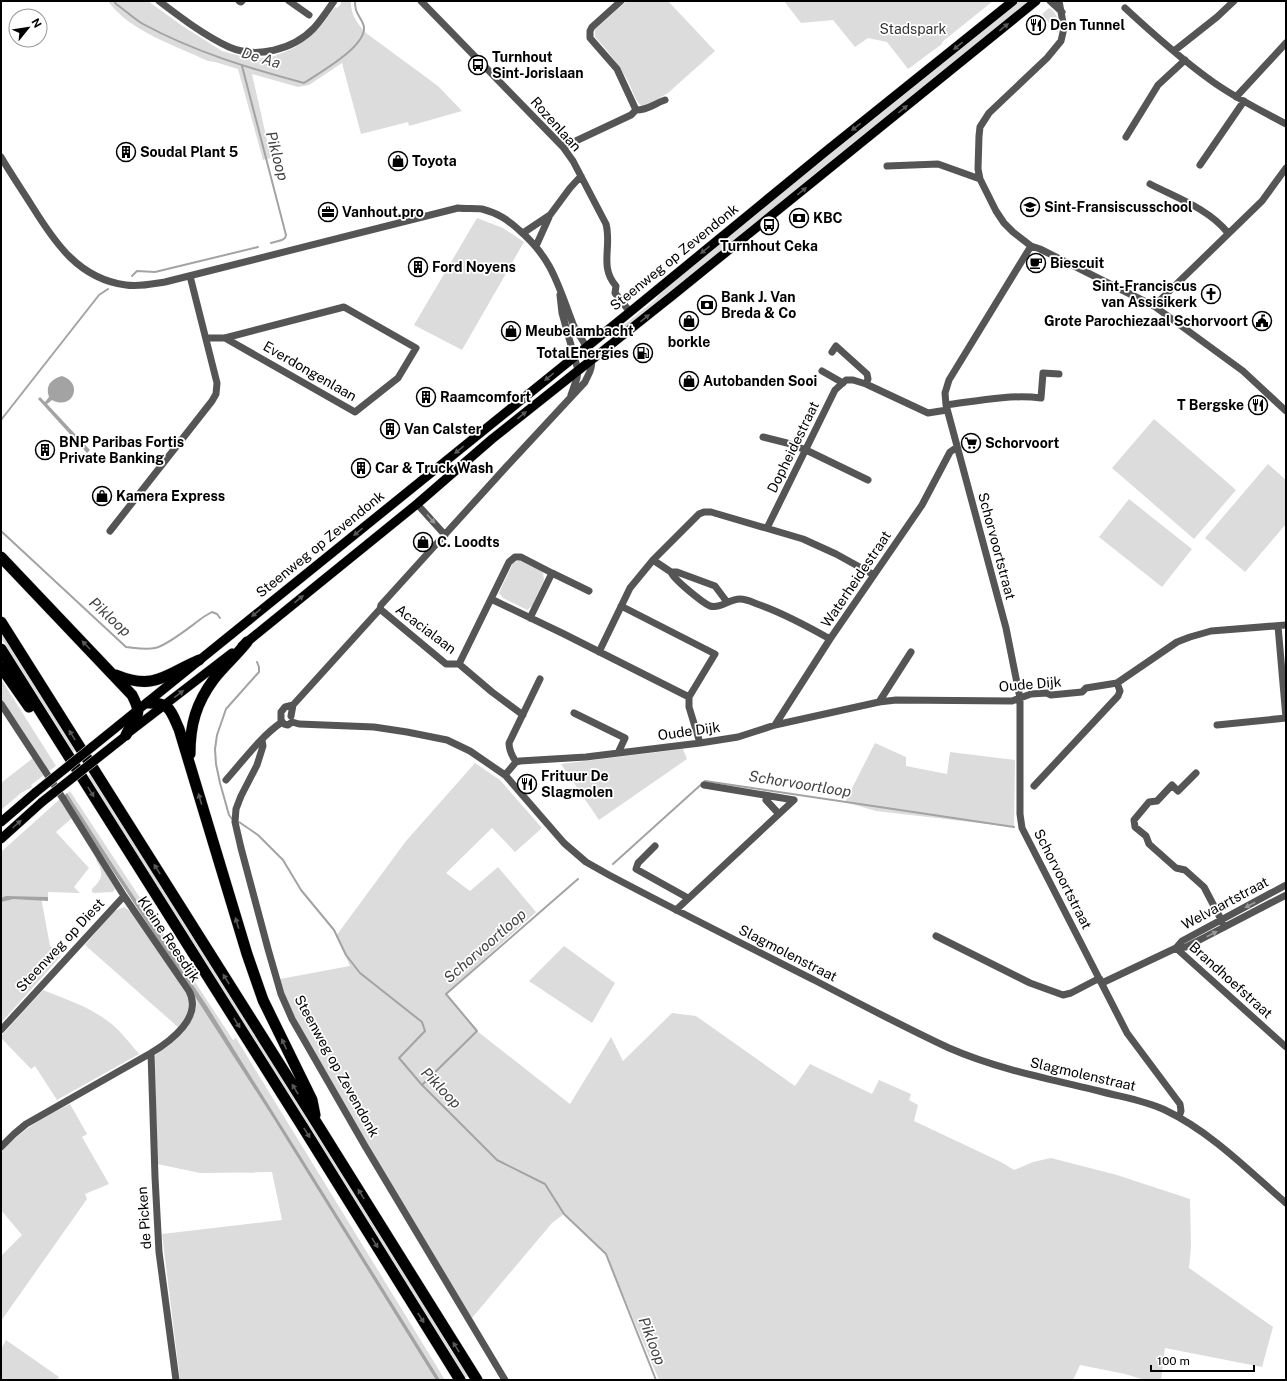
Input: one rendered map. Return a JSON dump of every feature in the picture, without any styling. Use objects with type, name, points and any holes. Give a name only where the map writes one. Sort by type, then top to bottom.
[{"type":"highway","points":[[1,557],[132,695],[139,710],[138,716],[124,736]]},
{"type":"highway","points":[[1,622],[316,1122],[476,1380]]},
{"type":"highway","points":[[190,765],[192,726],[201,700],[214,679],[247,642]]},
{"type":"highway","points":[[1,649],[304,1129],[460,1380]]},
{"type":"highway","points":[[113,674],[132,681],[148,681],[165,677],[199,660]]},
{"type":"highway","points":[[1,666],[31,709],[55,735]]},
{"type":"highway","points":[[148,703],[157,702],[165,704],[171,710],[179,729],[246,954],[263,1000],[312,1100],[316,1122]]},
{"type":"main road","name":"Steenweg op Zevendonk","points":[[1,822],[36,792],[192,668],[199,660],[1013,1]]},
{"type":"main road","name":"Steenweg op Zevendonk","points":[[1,839],[42,802],[165,704],[247,642],[417,504],[492,439],[697,277],[1036,1]]},
{"type":"street","points":[[159,1],[190,24],[229,47],[251,52],[263,52],[287,46],[303,37],[314,28],[334,1]]},
{"type":"street","points":[[289,1],[309,15]]},
{"type":"street","name":"Rozenlaan","points":[[421,1],[563,147],[573,161],[606,224],[608,234],[607,269],[610,279],[616,286],[615,293],[630,312]]},
{"type":"street","points":[[621,1],[592,26],[590,38],[616,69],[636,110]]},
{"type":"street","points":[[1050,1],[1062,13]]},
{"type":"street","points":[[1059,1],[1064,24],[1063,37],[1054,51],[984,120],[980,127],[978,169],[980,179],[996,211],[1004,223],[1031,246],[1040,249],[1154,306],[1243,371],[1286,411]]},
{"type":"street","points":[[1174,51],[1217,17],[1234,1]]},
{"type":"street","points":[[1125,8],[1174,51],[1209,79],[1244,101],[1286,124]]},
{"type":"street","points":[[1236,96],[1286,43]]},
{"type":"street","points":[[1126,137],[1158,86],[1185,60]]},
{"type":"street","points":[[563,147],[631,115],[636,110],[648,109],[656,103],[665,100]]},
{"type":"street","points":[[1200,165],[1244,101]]},
{"type":"street","points":[[1,157],[47,230],[63,251],[78,265],[110,282],[126,285],[146,286],[458,208],[482,209],[504,217],[536,246],[548,262],[559,285],[576,331],[586,346],[592,359],[592,367],[585,382],[381,605],[380,609],[293,705],[285,707],[281,712],[282,720]]},
{"type":"street","points":[[887,166],[929,163],[938,164],[980,179]]},
{"type":"street","points":[[1154,306],[1262,201],[1285,170]]},
{"type":"street","points":[[536,246],[550,215],[581,176]]},
{"type":"street","points":[[1150,184],[1206,213],[1220,223],[1228,233]]},
{"type":"street","points":[[523,233],[550,215]]},
{"type":"street","name":"Schorvoortstraat","points":[[1031,246],[950,380],[945,393],[946,408],[1006,628],[1020,698],[1020,814],[1022,828],[1127,1033],[1180,1104],[1181,1111],[1178,1117]]},
{"type":"street","points":[[110,531],[216,394],[218,383],[190,276]]},
{"type":"street","points":[[559,285],[562,313],[578,370],[577,378],[569,399]]},
{"type":"street","name":"Everdongenlaan","points":[[206,338],[225,338],[344,307],[416,348],[398,378],[355,412],[225,338]]},
{"type":"street","points":[[832,352],[836,346],[866,374],[868,379],[866,384]]},
{"type":"street","points":[[822,371],[845,382],[853,380],[866,384],[928,413],[946,408],[1002,398],[1041,398],[1043,373],[1059,374]]},
{"type":"street","name":"Dopheidestraat","points":[[767,528],[835,390],[845,382]]},
{"type":"street","points":[[763,437],[787,443],[806,450],[868,480]]},
{"type":"street","name":"Waterheidestraat","points":[[774,725],[830,639],[922,505],[950,452],[957,447]]},
{"type":"street","points":[[417,504],[445,535]]},
{"type":"street","points":[[599,652],[630,588],[653,560],[699,514],[704,512],[711,512],[803,539],[816,544],[874,575]]},
{"type":"street","name":"Acacialaan","points":[[459,664],[509,562],[515,557],[521,557],[589,591]]},
{"type":"street","points":[[653,560],[671,572],[679,582],[709,605],[719,606],[727,602],[740,599],[746,600],[776,611],[830,639]]},
{"type":"street","points":[[530,618],[552,572]]},
{"type":"street","points":[[671,572],[677,572],[715,586],[727,602]]},
{"type":"street","points":[[491,599],[689,697]]},
{"type":"street","points":[[621,606],[715,654],[689,697],[689,707],[700,743]]},
{"type":"street","name":"Acacialaan","points":[[380,609],[446,664],[459,664],[492,692],[523,715]]},
{"type":"street","name":"Oude Dijk","points":[[516,762],[586,758],[738,737],[774,725],[879,702],[904,700],[1012,701],[1031,694],[1047,693],[1051,695],[1082,692],[1086,688],[1117,683],[1177,642],[1190,637],[1211,631],[1286,625]]},
{"type":"street","points":[[1217,725],[1286,718],[1278,626]]},
{"type":"street","points":[[879,702],[911,652]]},
{"type":"street","points":[[505,775],[516,762],[509,748],[509,743],[540,679]]},
{"type":"street","points":[[1034,786],[1118,696],[1120,691],[1117,683]]},
{"type":"street","name":"Kleine Reesdijk","points":[[1,704],[64,800],[124,896],[188,992],[192,1001],[192,1013],[178,1032],[168,1042],[26,1124],[1,1147]]},
{"type":"street","points":[[291,719],[293,705]]},
{"type":"street","points":[[574,713],[626,738],[618,753]]},
{"type":"street","points":[[226,780],[286,715],[291,719]]},
{"type":"street","name":"Slagmolenstraat","points":[[291,719],[299,724],[374,727],[427,735],[448,740],[470,751],[505,775],[564,842],[586,862],[609,875],[854,1000],[956,1050],[992,1064],[1026,1074],[1140,1101],[1164,1110],[1195,1127],[1210,1138],[1286,1203]]},
{"type":"street","name":"Steenweg op Zevendonk","points":[[262,740],[263,746],[257,765],[236,809],[235,822],[281,994],[292,1020],[361,1139],[505,1380]]},
{"type":"street","points":[[1196,773],[1178,791],[1172,785],[1157,801],[1149,802],[1134,820],[1134,824],[1135,827],[1146,836],[1149,844],[1176,868],[1185,870],[1204,887],[1225,927]]},
{"type":"street","points":[[676,910],[794,800],[704,785]]},
{"type":"street","points":[[766,800],[780,814]]},
{"type":"street","points":[[655,846],[638,863],[636,869],[688,898]]},
{"type":"street","name":"Welvaartstraat","points":[[1176,948],[1182,941],[1285,887]]},
{"type":"street","name":"Welvaartstraat","points":[[936,936],[1025,981],[1063,995],[1071,993],[1096,980],[1101,981],[1176,948],[1186,947],[1286,895]]},
{"type":"street","name":"Steenweg op Diest","points":[[1,1030],[124,896]]},
{"type":"street","name":"Brandhoefstraat","points":[[1176,948],[1286,1047]]},
{"type":"street","name":"de Picken","points":[[151,1053],[159,1252],[176,1380]]},
{"type":"green space","points":[[108,1],[148,1],[181,25],[222,51],[257,59],[276,56],[294,48],[317,30],[335,7],[337,8],[341,4],[341,1],[351,1],[353,14],[357,22],[366,33],[438,86],[462,111],[409,126],[408,122],[361,134],[342,63],[309,85],[298,87],[252,74],[271,158],[263,160],[238,69],[208,61],[154,37],[128,21],[117,12]]},
{"type":"green space","points":[[627,1],[668,1],[715,51],[668,93],[644,107],[636,100],[629,83],[618,65],[595,37],[595,29]]},
{"type":"green space","name":"Stadspark","points":[[784,1],[993,1],[942,42],[942,44],[908,69],[887,42],[868,38],[855,47],[833,20],[801,23]]},
{"type":"green space","points":[[1020,1],[1031,1],[614,338],[612,335],[656,299],[664,288]]},
{"type":"green space","points":[[1049,8],[1058,19],[1058,33],[1042,14]]},
{"type":"green space","points":[[477,218],[503,228],[524,242],[462,350],[414,325]]},
{"type":"green space","points":[[1154,419],[1236,490],[1194,539],[1112,468]]},
{"type":"green space","points":[[1268,464],[1286,480],[1286,524],[1245,572],[1205,538]]},
{"type":"green space","points":[[1129,499],[1192,549],[1162,587],[1099,537]]},
{"type":"green space","points":[[520,560],[543,572],[544,580],[532,606],[527,610],[503,598],[499,593],[513,563]]},
{"type":"green space","points":[[1,631],[76,749],[73,752],[1,638]]},
{"type":"green space","points":[[1,679],[56,766],[49,771],[1,701]]},
{"type":"green space","points":[[875,743],[906,757],[906,766],[947,774],[950,752],[1015,760],[1014,827],[876,811],[845,802]]},
{"type":"green space","points":[[683,749],[687,759],[599,820],[561,764]]},
{"type":"green space","points":[[33,758],[44,775],[31,785],[32,787],[21,793],[1,810],[1,783]]},
{"type":"green space","points":[[475,763],[500,780],[542,828],[515,852],[492,828],[446,873],[470,891],[498,867],[536,912],[446,994],[477,1031],[570,1104],[611,1037],[623,1061],[672,1013],[696,1016],[795,1086],[810,1064],[872,1094],[879,1080],[911,1094],[909,1100],[918,1105],[914,1121],[1001,1162],[1014,1170],[1033,1162],[1051,1158],[1117,1175],[1190,1199],[1191,1246],[1189,1268],[1273,1327],[1262,1367],[1165,1348],[1161,1380],[1145,1380],[1125,1374],[1080,1365],[1073,1380],[659,1380],[606,1254],[564,1214],[552,1223],[472,1318],[426,1244],[301,1029],[287,1001],[280,979],[350,966],[336,936],[406,841]]},
{"type":"green space","points":[[91,774],[468,1376],[465,1378],[88,776]]},
{"type":"green space","points":[[70,791],[233,1040],[236,1038],[445,1380],[180,1380],[162,1234],[282,1220],[272,1172],[200,1173],[157,1164],[155,1056],[185,1030],[193,1018],[196,998],[64,796]]},
{"type":"green space","points":[[60,799],[72,818],[56,832],[89,868],[74,887],[80,893],[48,892],[48,897],[41,897],[50,946],[61,956],[1,1023],[1,852]]},
{"type":"green space","points":[[97,858],[115,889],[113,892],[92,892],[92,889],[101,876],[96,860]]},
{"type":"green space","points":[[124,907],[133,913],[191,1000],[190,1010],[179,1028],[85,945],[114,911]]},
{"type":"green space","points":[[564,946],[615,983],[592,1023],[529,981]]},
{"type":"green space","points":[[43,990],[81,1005],[102,1017],[117,1029],[139,1054],[57,1100],[35,1066],[31,1069],[1,1038],[1,1036]]},
{"type":"green space","points":[[70,1104],[87,1134],[82,1137],[109,1184],[85,1194],[87,1199],[1,1321],[1,1256],[22,1235],[1,1210],[1,1153],[25,1130],[50,1114]]},
{"type":"green space","points":[[6,1340],[59,1377],[57,1380],[1,1380],[1,1349]]},
{"type":"shaded area","points":[[62,376],[69,379],[73,384],[73,395],[66,402],[52,400],[47,404],[90,450],[87,453],[38,399],[40,397],[45,402],[49,397],[48,386],[52,381]]},
{"type":"shaded area","points":[[67,793],[207,1006],[440,1380],[436,1380],[272,1116],[64,796]]},
{"type":"shaded area","points":[[6,896],[48,897],[48,901],[13,899],[1,902],[1,898]]},
{"type":"waterway","name":"De Aa","points":[[114,1],[140,22],[182,43],[242,65],[304,83],[350,51],[363,35],[364,27],[356,10],[355,1]]},
{"type":"waterway","name":"Pikloop","points":[[242,66],[286,235],[282,240],[271,243]]},
{"type":"waterway","name":"Pikloop","points":[[132,276],[137,271],[155,272],[258,247]]},
{"type":"waterway","name":"Pikloop","points":[[1,420],[99,295],[108,289]]},
{"type":"waterway","name":"Pikloop","points":[[1,531],[126,647],[152,649],[174,639],[212,612],[217,614],[220,618]]},
{"type":"waterway","name":"Pikloop","points":[[232,819],[229,815],[216,764],[215,749],[217,735],[226,709],[259,672],[257,662]]},
{"type":"waterway","name":"Schorvoortloop","points":[[613,864],[705,781],[1014,827]]},
{"type":"waterway","name":"Pikloop","points":[[239,822],[258,835],[283,860],[301,890],[334,930],[346,955],[360,973],[422,1022],[425,1031],[399,1058],[422,1085],[497,1160],[545,1184],[564,1214],[606,1254],[656,1380]]},
{"type":"waterway","name":"Schorvoortloop","points":[[422,1085],[477,1031],[446,994],[578,879]]},
{"type":"place","name":"Den Tunnel","points":[[1036,25]]},
{"type":"place","name":"Turnhout Sint-Jorislaan","points":[[478,65]]},
{"type":"place","name":"Soudal Plant 5","points":[[126,152]]},
{"type":"place","name":"Toyota","points":[[398,161]]},
{"type":"place","name":"Sint-Fransiscusschool","points":[[1030,207]]},
{"type":"place","name":"Vanhout.pro","points":[[328,212]]},
{"type":"place","name":"KBC","points":[[799,218]]},
{"type":"place","name":"Turnhout Ceka","points":[[769,225]]},
{"type":"place","name":"Biescuit","points":[[1036,263]]},
{"type":"place","name":"Ford Noyens","points":[[418,267]]},
{"type":"place","name":"Sint-Franciscus van Assisikerk","points":[[1211,294]]},
{"type":"place","name":"Bank J. Van Breda & Co","points":[[707,305]]},
{"type":"place","name":"borkle","points":[[689,321]]},
{"type":"place","name":"Grote Parochiezaal Schorvoort","points":[[1262,321]]},
{"type":"place","name":"Meubelambacht","points":[[511,331]]},
{"type":"place","name":"TotalEnergies","points":[[643,353]]},
{"type":"place","name":"Autobanden Sooi","points":[[689,381]]},
{"type":"place","name":"Raamcomfort","points":[[426,397]]},
{"type":"place","name":"T Bergske","points":[[1258,405]]},
{"type":"place","name":"Van Calster","points":[[390,429]]},
{"type":"place","name":"Schorvoort","points":[[971,443]]},
{"type":"place","name":"BNP Paribas Fortis Private Banking","points":[[45,450]]},
{"type":"place","name":"Car & Truck Wash","points":[[361,468]]},
{"type":"place","name":"Kamera Express","points":[[102,496]]},
{"type":"place","name":"C. Loodts","points":[[423,542]]},
{"type":"place","name":"Frituur De Slagmolen","points":[[527,784]]}]
